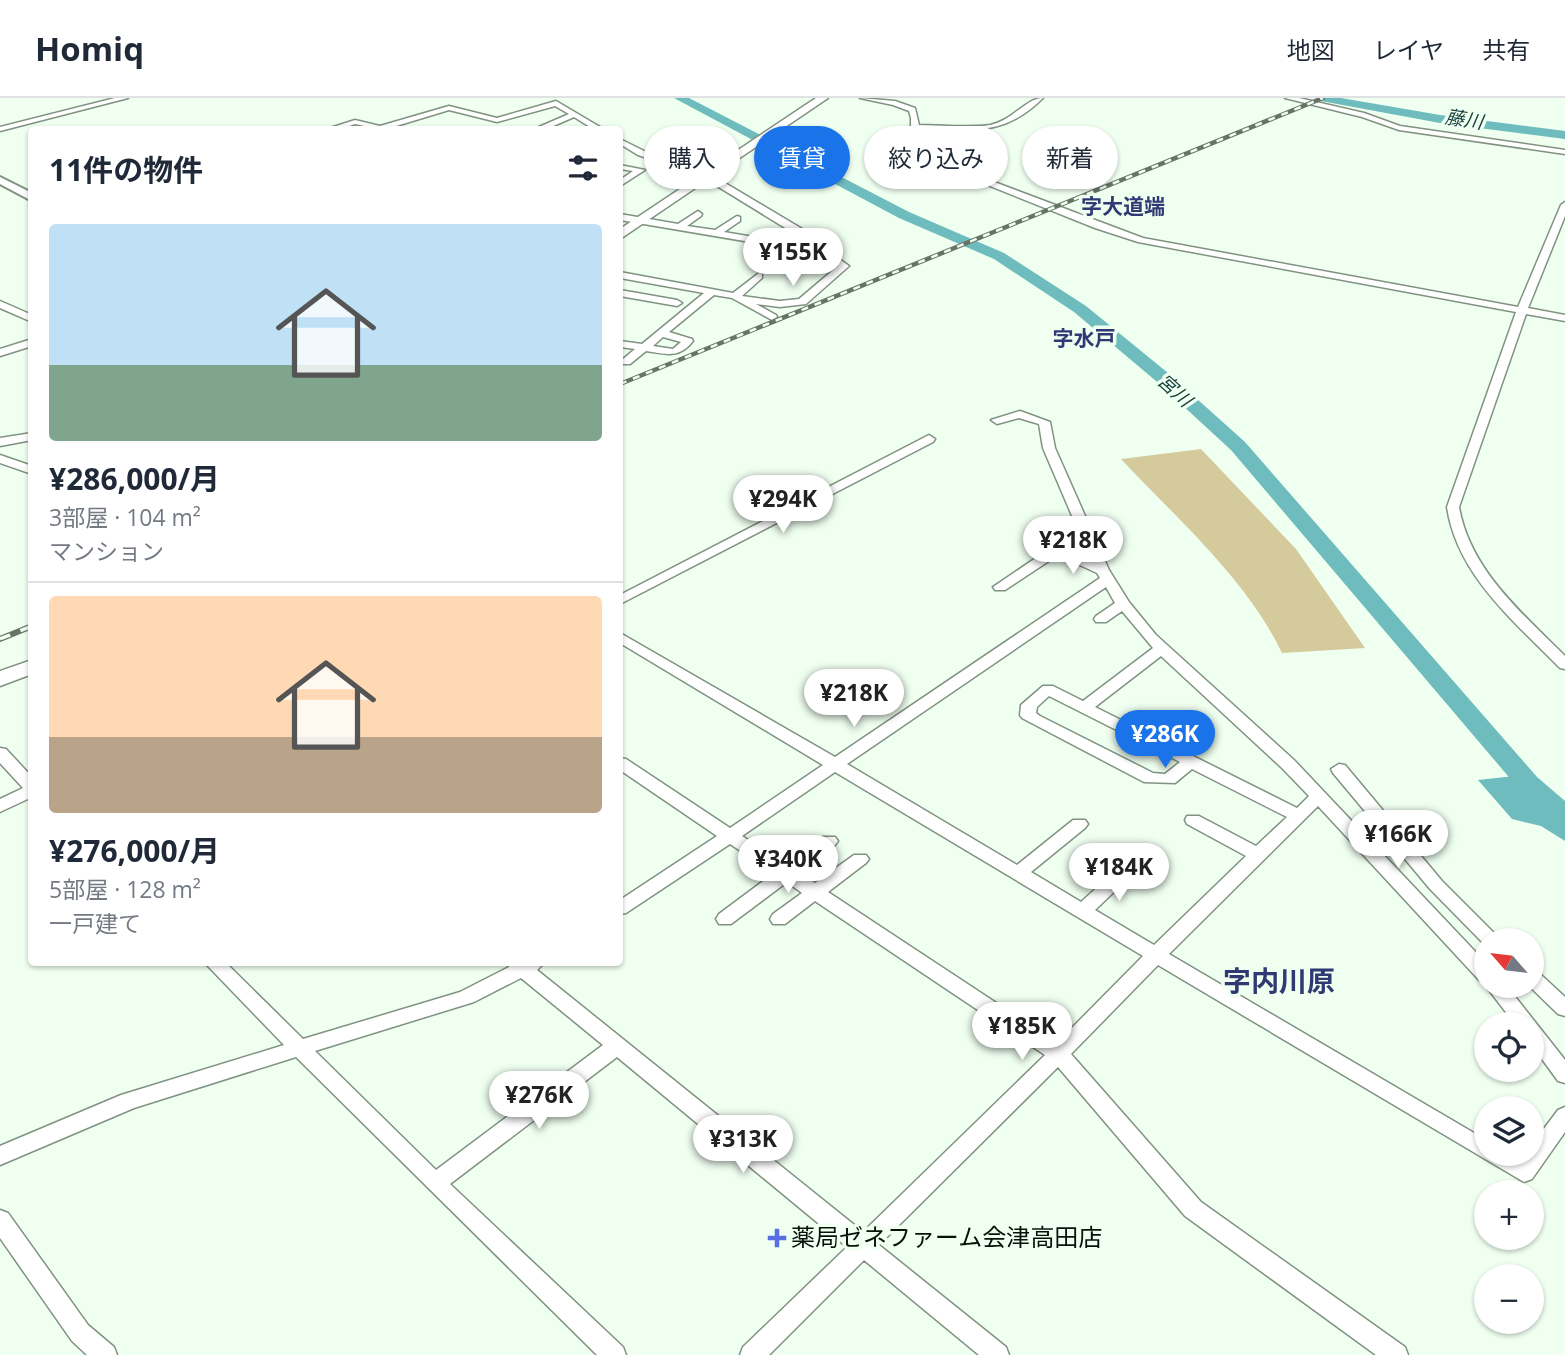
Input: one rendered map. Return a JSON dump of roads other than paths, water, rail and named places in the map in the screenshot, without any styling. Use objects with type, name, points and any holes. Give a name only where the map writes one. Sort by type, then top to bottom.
[{"type":"highway","points":[[740,154],[823,98]]},
{"type":"highway","points":[[623,232],[687,189]]},
{"type":"highway","points":[[0,679],[28,668]]},
{"type":"main road","points":[[0,180],[28,196]]},
{"type":"street","points":[[0,129],[124,98]]},
{"type":"street","points":[[864,98],[908,108],[914,113],[914,126]]},
{"type":"street","points":[[991,126],[1014,120],[1039,98]]},
{"type":"street","points":[[1289,98],[1364,115],[1405,130],[1565,152]]},
{"type":"street","points":[[385,126],[449,108],[497,120],[556,103],[595,126]]},
{"type":"street","points":[[546,126],[576,114]]},
{"type":"street","points":[[342,126],[355,122],[370,126]]},
{"type":"street","points":[[399,122],[408,126]]},
{"type":"street","points":[[623,145],[630,151],[644,156]]},
{"type":"street","points":[[623,167],[641,170],[623,181]]},
{"type":"street","points":[[729,189],[821,244],[824,252]]},
{"type":"street","points":[[1003,189],[1142,240],[1565,318]]},
{"type":"street","points":[[1565,205],[1562,224],[1522,310],[1455,495],[1453,516],[1455,529],[1470,561],[1565,664]]},
{"type":"street","points":[[680,227],[698,214]]},
{"type":"street","points":[[623,217],[824,252],[842,264],[843,268],[806,300],[780,304],[623,276]]},
{"type":"street","points":[[717,233],[737,219]]},
{"type":"street","points":[[755,240],[782,220]]},
{"type":"street","points":[[739,298],[759,276]]},
{"type":"street","points":[[626,362],[664,334],[712,292]]},
{"type":"street","points":[[623,294],[677,303]]},
{"type":"street","points":[[739,298],[772,317]]},
{"type":"street","points":[[0,304],[28,317]]},
{"type":"street","points":[[623,345],[673,352],[688,341],[664,334]]},
{"type":"street","points":[[0,353],[28,343]]},
{"type":"street","points":[[997,420],[1020,414],[1044,422],[1049,448],[1105,575],[1123,604],[1162,648],[1288,764],[1474,962]]},
{"type":"street","points":[[0,442],[28,437]]},
{"type":"street","points":[[623,598],[929,439]]},
{"type":"street","points":[[0,459],[28,469]]},
{"type":"street","points":[[1000,587],[1057,550],[1105,575]]},
{"type":"street","points":[[623,906],[835,765],[1105,575]]},
{"type":"street","points":[[1101,619],[1123,604]]},
{"type":"street","points":[[623,639],[1474,1144]]},
{"type":"street","points":[[1085,707],[1162,648]]},
{"type":"street","points":[[1190,762],[1169,779],[1150,778],[1028,715],[1029,705],[1048,689],[1298,816]]},
{"type":"street","points":[[0,753],[28,784]]},
{"type":"street","points":[[623,765],[1059,1055],[1193,1209],[1396,1355]]},
{"type":"street","points":[[1339,769],[1436,885],[1480,928]]},
{"type":"street","points":[[0,806],[28,790]]},
{"type":"street","points":[[752,1355],[1059,1055],[1257,854],[1318,797]]},
{"type":"street","points":[[1193,820],[1257,854]]},
{"type":"street","points":[[1017,874],[1079,824]]},
{"type":"street","points":[[725,919],[829,841]]},
{"type":"street","points":[[779,919],[860,859]]},
{"type":"street","points":[[1081,912],[1131,866]]},
{"type":"street","points":[[218,966],[435,1183],[614,1355]]},
{"type":"street","points":[[0,1156],[128,1101],[467,997],[523,966]]},
{"type":"street","points":[[526,966],[617,1046],[997,1355]]},
{"type":"street","points":[[1544,989],[1565,1009]]},
{"type":"street","points":[[1506,998],[1517,1012]]},
{"type":"street","points":[[435,1183],[617,1046]]},
{"type":"street","points":[[1544,1047],[1565,1075]]},
{"type":"street","points":[[1544,1146],[1565,1116]]},
{"type":"street","points":[[1511,1166],[1524,1174],[1530,1166]]},
{"type":"street","points":[[0,1220],[80,1333],[105,1355]]},
{"type":"water","points":[[1532,774],[1540,789],[1565,808],[1565,841],[1541,826],[1512,819],[1478,780]]},
{"type":"waterway","name":"宮川","points":[[680,98],[904,215],[999,256],[1080,309],[1162,377],[1238,446],[1528,783],[1565,815]]},
{"type":"waterway","name":"藤川","points":[[1321,98],[1440,119],[1565,135]]},
{"type":"railway","points":[[623,383],[1323,98]]},
{"type":"railway","points":[[0,639],[28,628]]},
{"type":"place","name":"薬局ゼネファーム会津高田店","points":[[777,1238]]},
{"type":"district","name":"字大道端","points":[[1123,207]]},
{"type":"district","name":"字水戸","points":[[1084,339]]},
{"type":"district","name":"字内川原","points":[[1279,981]]}]
